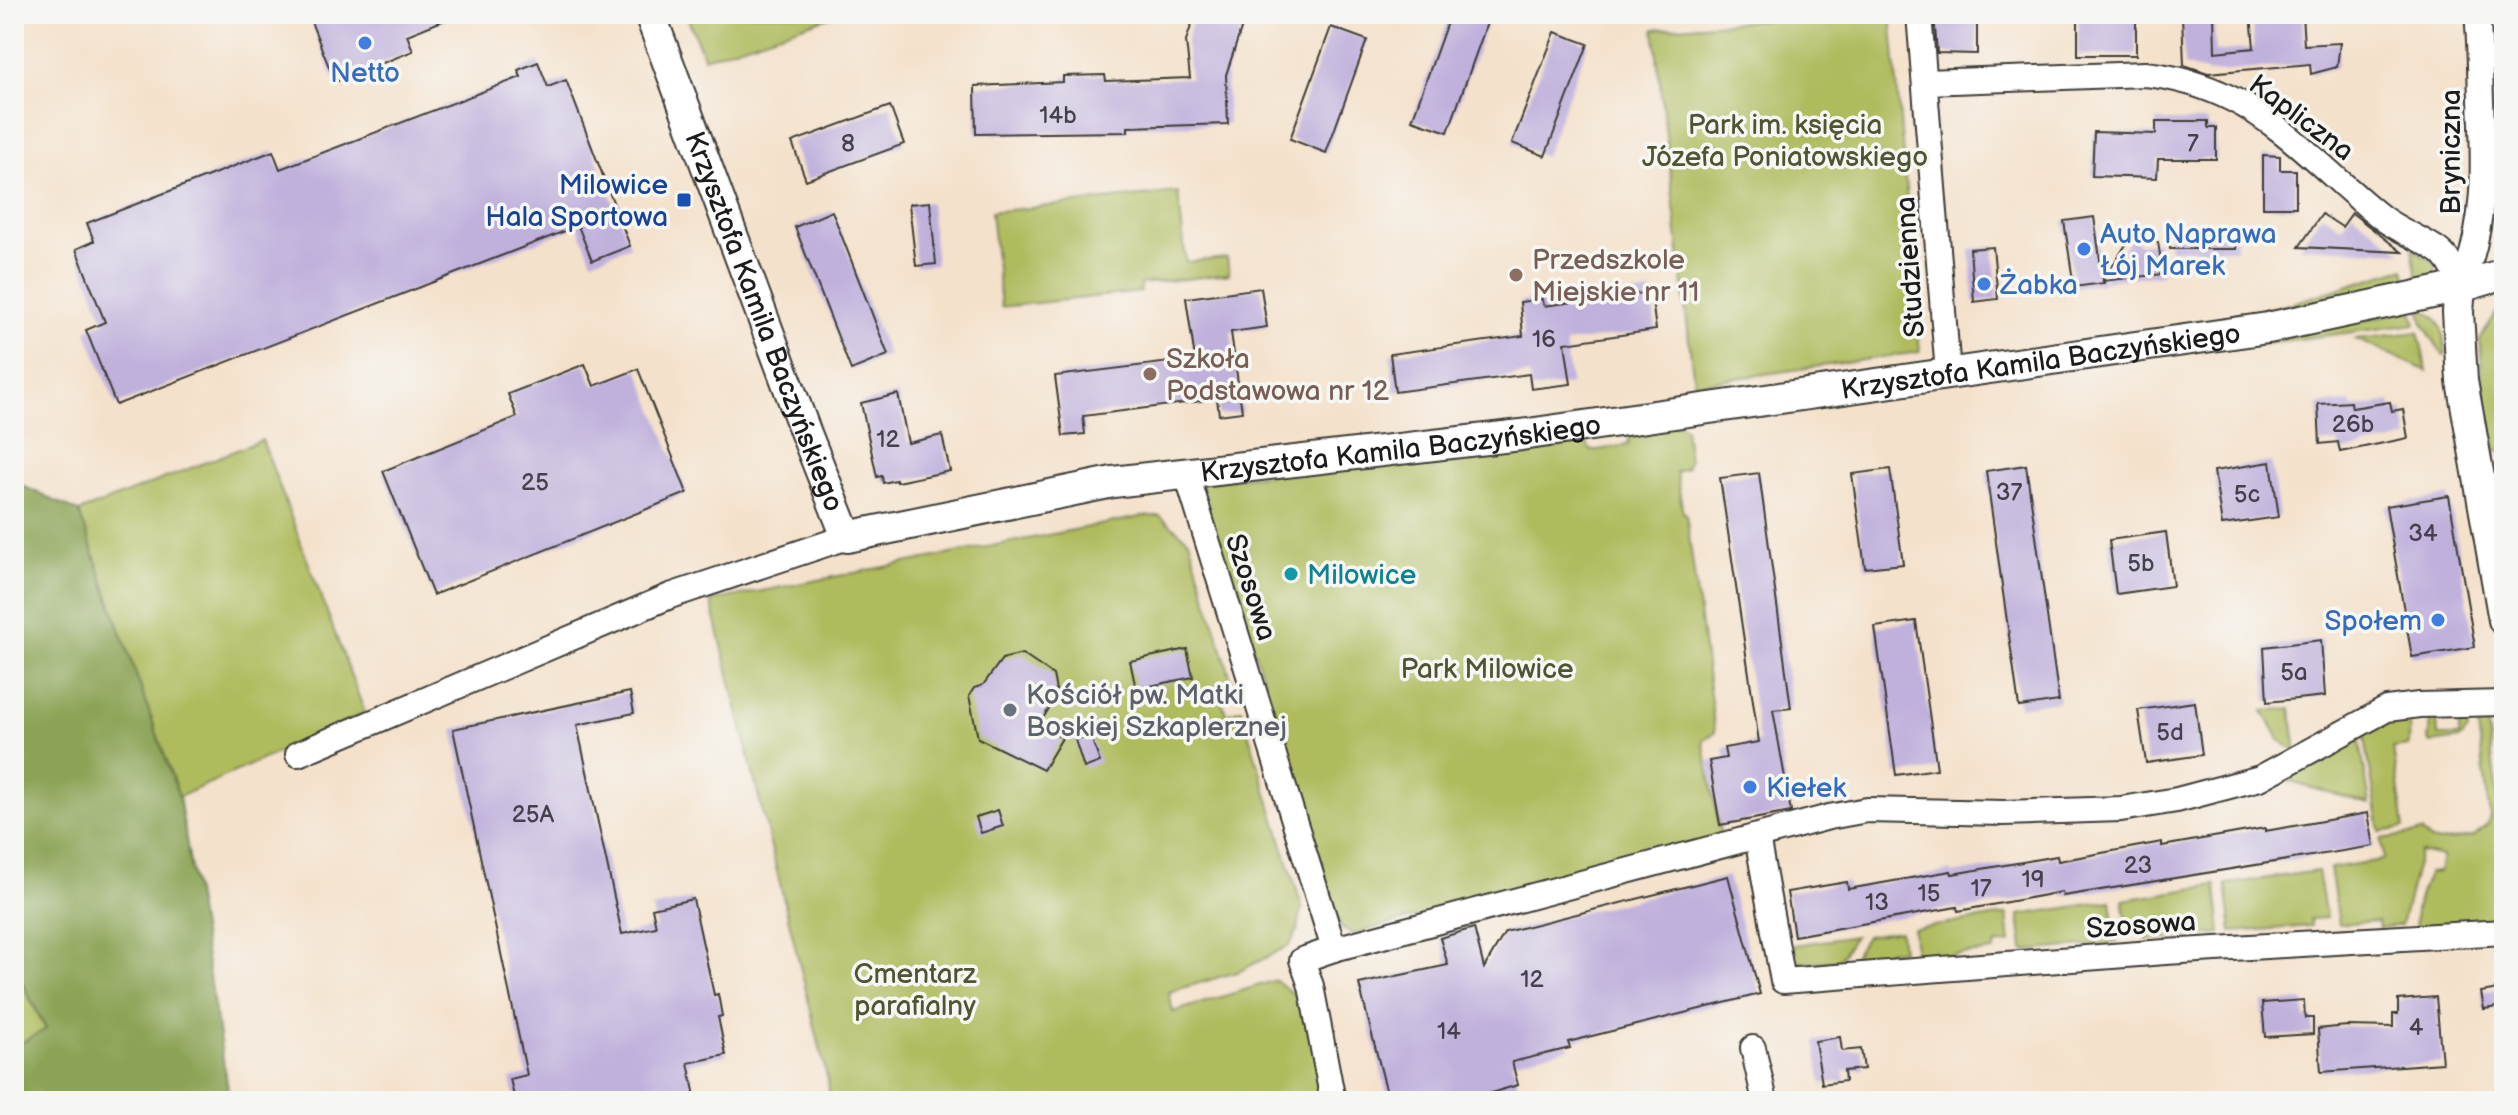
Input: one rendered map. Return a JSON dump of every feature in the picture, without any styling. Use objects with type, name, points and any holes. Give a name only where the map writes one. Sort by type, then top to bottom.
[{"type":"street","name":"Krzysztofa Kamila Baczyńskiego","points":[[650,14],[847,537],[1052,493],[1186,472],[1353,456],[1521,435],[2268,328],[2460,287],[2504,274]]},
{"type":"street","name":"Studzienna","points":[[1919,14],[1948,373]]},
{"type":"street","name":"Bryniczna","points":[[2460,287],[2476,248],[2481,206],[2483,127],[2477,14]]},
{"type":"street","name":"Kapliczna","points":[[1925,82],[2145,74],[2174,77],[2198,84],[2234,99],[2261,117],[2383,219],[2440,251],[2454,268],[2460,287]]},
{"type":"street","points":[[2460,287],[2460,362],[2504,620]]},
{"type":"street","name":"Szosowa","points":[[1186,472],[1334,949]]},
{"type":"street","points":[[298,754],[659,600],[847,537]]},
{"type":"street","points":[[1333,1101],[1311,986],[1302,960],[1334,949],[1829,817],[1867,810],[2003,813],[2121,809],[2177,800],[2260,778],[2387,709],[2504,703]]},
{"type":"street","name":"Szosowa","points":[[1757,837],[1783,981],[2165,952],[2504,932]]},
{"type":"street","points":[[1753,1048],[1765,1101]]},
{"type":"green space","points":[[686,14],[838,14],[704,58]]},
{"type":"green space","name":"Park im. księcia Józefa Poniatowskiego","points":[[1835,14],[1891,14],[1920,352],[1694,384],[1654,29]]},
{"type":"green space","points":[[1178,192],[1186,262],[1227,258],[1229,274],[1140,284],[1141,292],[1001,307],[991,212]]},
{"type":"green space","points":[[2412,249],[2434,262],[2433,279],[2418,284]]},
{"type":"green space","points":[[2404,269],[2409,286],[2223,323],[2222,319],[2286,305]]},
{"type":"green space","points":[[2504,301],[2504,450],[2496,451],[2483,392],[2480,339]]},
{"type":"green space","points":[[2420,309],[2438,320],[2446,354],[2443,355],[2423,324]]},
{"type":"green space","points":[[2412,310],[2416,324],[2229,348]]},
{"type":"green space","points":[[2418,332],[2427,371],[2356,339]]},
{"type":"green space","name":"Park Milowice","points":[[1679,424],[1685,428],[1689,461],[1686,468],[1676,472],[1683,513],[1686,513],[1715,733],[1703,740],[1721,837],[1352,934],[1341,928],[1266,686],[1210,520],[1201,508],[1203,482],[1583,437],[1591,451],[1628,445],[1631,430]]},
{"type":"green space","points":[[262,440],[365,713],[179,797],[79,512]]},
{"type":"green space","points":[[14,482],[79,512],[179,797],[230,1101],[14,1101],[14,1047],[46,1029],[18,974],[14,975]]},
{"type":"green space","name":"Cmentarz parafialny","points":[[1145,516],[1160,516],[1189,540],[1233,685],[1219,690],[1226,714],[1241,709],[1302,907],[1298,929],[1290,945],[1240,971],[1169,992],[1173,1012],[1276,980],[1306,1005],[1327,1101],[830,1101],[828,1081],[711,601]]},
{"type":"green space","points":[[2291,708],[2297,752],[2280,740],[2263,711]]},
{"type":"green space","points":[[2486,712],[2504,846],[2504,926],[2416,928],[2421,893],[2429,873],[2439,872],[2442,857],[2420,852],[2401,925],[2379,928],[2378,921],[2339,924],[2330,868],[2382,860],[2381,839],[2422,832],[2431,841],[2438,842],[2473,837],[2488,824],[2490,816],[2477,720],[2467,721],[2468,730],[2461,739],[2431,743],[2428,739],[2431,714],[2447,713],[2448,719],[2437,720],[2438,736],[2459,736],[2459,716]]},
{"type":"green space","points":[[2387,717],[2410,717],[2408,746],[2393,748],[2404,828],[2380,832],[2363,726]]},
{"type":"green space","points":[[2358,729],[2370,804],[2272,777]]},
{"type":"green space","points":[[2318,871],[2326,918],[2310,919],[2311,926],[2232,932],[2226,884]]},
{"type":"green space","points":[[2216,885],[2221,933],[2146,940],[2144,925],[2127,926],[2123,900]]},
{"type":"green space","points":[[2111,901],[2117,943],[2024,951],[2019,915]]},
{"type":"green space","points":[[2007,915],[2010,943],[1995,945],[1995,951],[1922,958],[1915,956],[1913,929]]},
{"type":"green space","points":[[1900,931],[1902,950],[1887,951],[1886,959],[1851,961],[1866,936]]},
{"type":"green space","points":[[1855,936],[1838,961],[1793,963],[1794,945]]},
{"type":"green space","points":[[17,973],[46,1030],[14,1047],[14,975]]},
{"type":"building","name":"Netto","points":[[308,14],[457,15],[407,35],[413,51],[335,82]]},
{"type":"building","points":[[1195,14],[1246,14],[1226,75],[1228,124],[1128,127],[1128,132],[976,134],[975,86],[1063,82],[1063,76],[1105,75],[1106,81],[1190,78],[1186,41]]},
{"type":"building","points":[[1450,14],[1472,14],[1488,20],[1448,132],[1412,120]]},
{"type":"building","points":[[1934,14],[1977,14],[1977,54],[1937,53]]},
{"type":"building","points":[[2078,14],[2136,14],[2136,55],[2078,55]]},
{"type":"building","points":[[2182,14],[2214,14],[2215,52],[2254,48],[2251,14],[2302,14],[2304,45],[2340,43],[2337,67],[2311,74],[2310,64],[2208,73],[2184,65]]},
{"type":"building","points":[[1331,27],[1367,40],[1326,153],[1290,139]]},
{"type":"building","points":[[1555,32],[1588,44],[1545,156],[1512,143]]},
{"type":"building","points":[[538,62],[548,87],[566,80],[630,246],[592,261],[578,226],[116,405],[86,330],[105,322],[76,249],[94,241],[87,223],[273,151],[280,169],[521,77],[518,70]]},
{"type":"building","points":[[890,106],[904,144],[806,180],[792,142]]},
{"type":"building","points":[[2156,121],[2208,121],[2208,128],[2216,128],[2216,159],[2158,159],[2157,178],[2092,176],[2094,132],[2156,134]]},
{"type":"building","points":[[2263,155],[2280,156],[2280,170],[2296,170],[2296,207],[2263,207]]},
{"type":"building","points":[[930,202],[936,264],[916,266],[909,204]]},
{"type":"building","points":[[832,211],[888,355],[851,370],[795,227]]},
{"type":"building","points":[[2352,213],[2402,252],[2299,247],[2322,214],[2342,227]]},
{"type":"building","points":[[2094,217],[2103,280],[2131,237],[2139,244],[2158,242],[2163,274],[2074,287],[2064,221]]},
{"type":"building","points":[[2197,231],[2198,234],[2236,231],[2236,249],[2170,249],[2169,236]]},
{"type":"building","points":[[1993,247],[1998,299],[1974,302],[1970,249]]},
{"type":"building","points":[[1261,288],[1267,327],[1231,332],[1242,412],[1219,415],[1217,399],[1083,416],[1085,434],[1063,436],[1055,376],[1195,359],[1186,298]]},
{"type":"building","points":[[1651,292],[1656,330],[1565,343],[1571,384],[1531,389],[1529,374],[1395,392],[1390,354],[1523,336],[1520,302],[1542,299],[1544,306]]},
{"type":"building","points":[[585,364],[594,386],[638,369],[687,493],[433,595],[383,471],[517,417],[508,394]]},
{"type":"building","points":[[898,394],[908,443],[942,435],[950,471],[897,482],[883,483],[882,476],[877,477],[861,403]]},
{"type":"building","points":[[2351,402],[2352,408],[2390,402],[2392,411],[2403,409],[2408,438],[2340,452],[2338,442],[2320,444],[2318,404]]},
{"type":"building","points":[[2271,462],[2279,517],[2222,525],[2214,471]]},
{"type":"building","points":[[2026,465],[2059,701],[2019,707],[1986,471]]},
{"type":"building","points":[[1890,469],[1903,564],[1865,568],[1852,474]]},
{"type":"building","points":[[1759,473],[1791,708],[1773,710],[1791,812],[1720,825],[1709,761],[1726,758],[1724,748],[1759,742],[1720,478]]},
{"type":"building","points":[[2449,496],[2475,647],[2412,657],[2386,506]]},
{"type":"building","points":[[2166,532],[2173,586],[2116,594],[2109,540]]},
{"type":"building","points":[[1916,621],[1937,769],[1896,775],[1875,627]]},
{"type":"building","points":[[2321,640],[2325,696],[2267,702],[2264,647]]},
{"type":"building","points":[[1187,649],[1193,677],[1136,689],[1130,661]]},
{"type":"building","name":"Kościół pw. Matki Boskiej Szkaplerznej","points":[[1022,654],[1053,675],[1057,695],[1039,725],[1062,738],[1043,770],[978,738],[969,696],[974,688],[983,685],[1002,659]]},
{"type":"building","points":[[630,692],[634,713],[577,725],[622,934],[656,927],[652,908],[693,899],[714,995],[718,994],[722,1016],[718,1017],[726,1055],[688,1063],[696,1101],[515,1101],[510,1079],[527,1075],[453,729]]},
{"type":"building","points":[[2195,702],[2202,755],[2146,763],[2138,710]]},
{"type":"building","points":[[1090,735],[1100,762],[1084,768],[1075,740]]},
{"type":"building","points":[[998,810],[1003,826],[981,833],[976,817]]},
{"type":"building","points":[[2368,813],[2374,846],[2063,896],[2062,892],[1958,911],[1957,907],[1794,936],[1787,892],[1847,882],[1848,889],[2057,856],[2058,861],[2162,842],[2162,846]]},
{"type":"building","points":[[1728,876],[1760,994],[1568,1042],[1570,1048],[1512,1062],[1518,1085],[1463,1101],[1389,1101],[1359,984],[1448,965],[1440,938],[1474,928],[1484,968],[1505,932]]},
{"type":"building","points":[[2504,988],[2504,1006],[2484,1009],[2481,992]]},
{"type":"building","points":[[2436,997],[2442,1063],[2321,1072],[2318,1029],[2393,1027],[2393,1014],[2398,1014],[2398,1000]]},
{"type":"building","points":[[2304,1000],[2305,1018],[2313,1018],[2313,1034],[2265,1037],[2262,1003]]},
{"type":"building","points":[[1840,1037],[1842,1051],[1861,1049],[1864,1069],[1844,1071],[1845,1081],[1822,1084],[1815,1041]]},
{"type":"place","name":"Netto","points":[[365,43]]},
{"type":"place","name":"Milowice Hala Sportowa","points":[[684,200]]},
{"type":"place","name":"Auto Naprawa Łój Marek","points":[[2084,249]]},
{"type":"place","name":"Przedszkole Miejskie nr 11","points":[[1516,275]]},
{"type":"place","name":"Żabka","points":[[1984,284]]},
{"type":"place","name":"Szkoła Podstawowa nr 12","points":[[1150,374]]},
{"type":"place","name":"Milowice","points":[[1291,574]]},
{"type":"place","name":"Społem","points":[[2438,620]]},
{"type":"place","name":"Kościół pw. Matki Boskiej Szkaplerznej","points":[[1010,710]]},
{"type":"place","name":"Kiełek","points":[[1750,787]]}]
